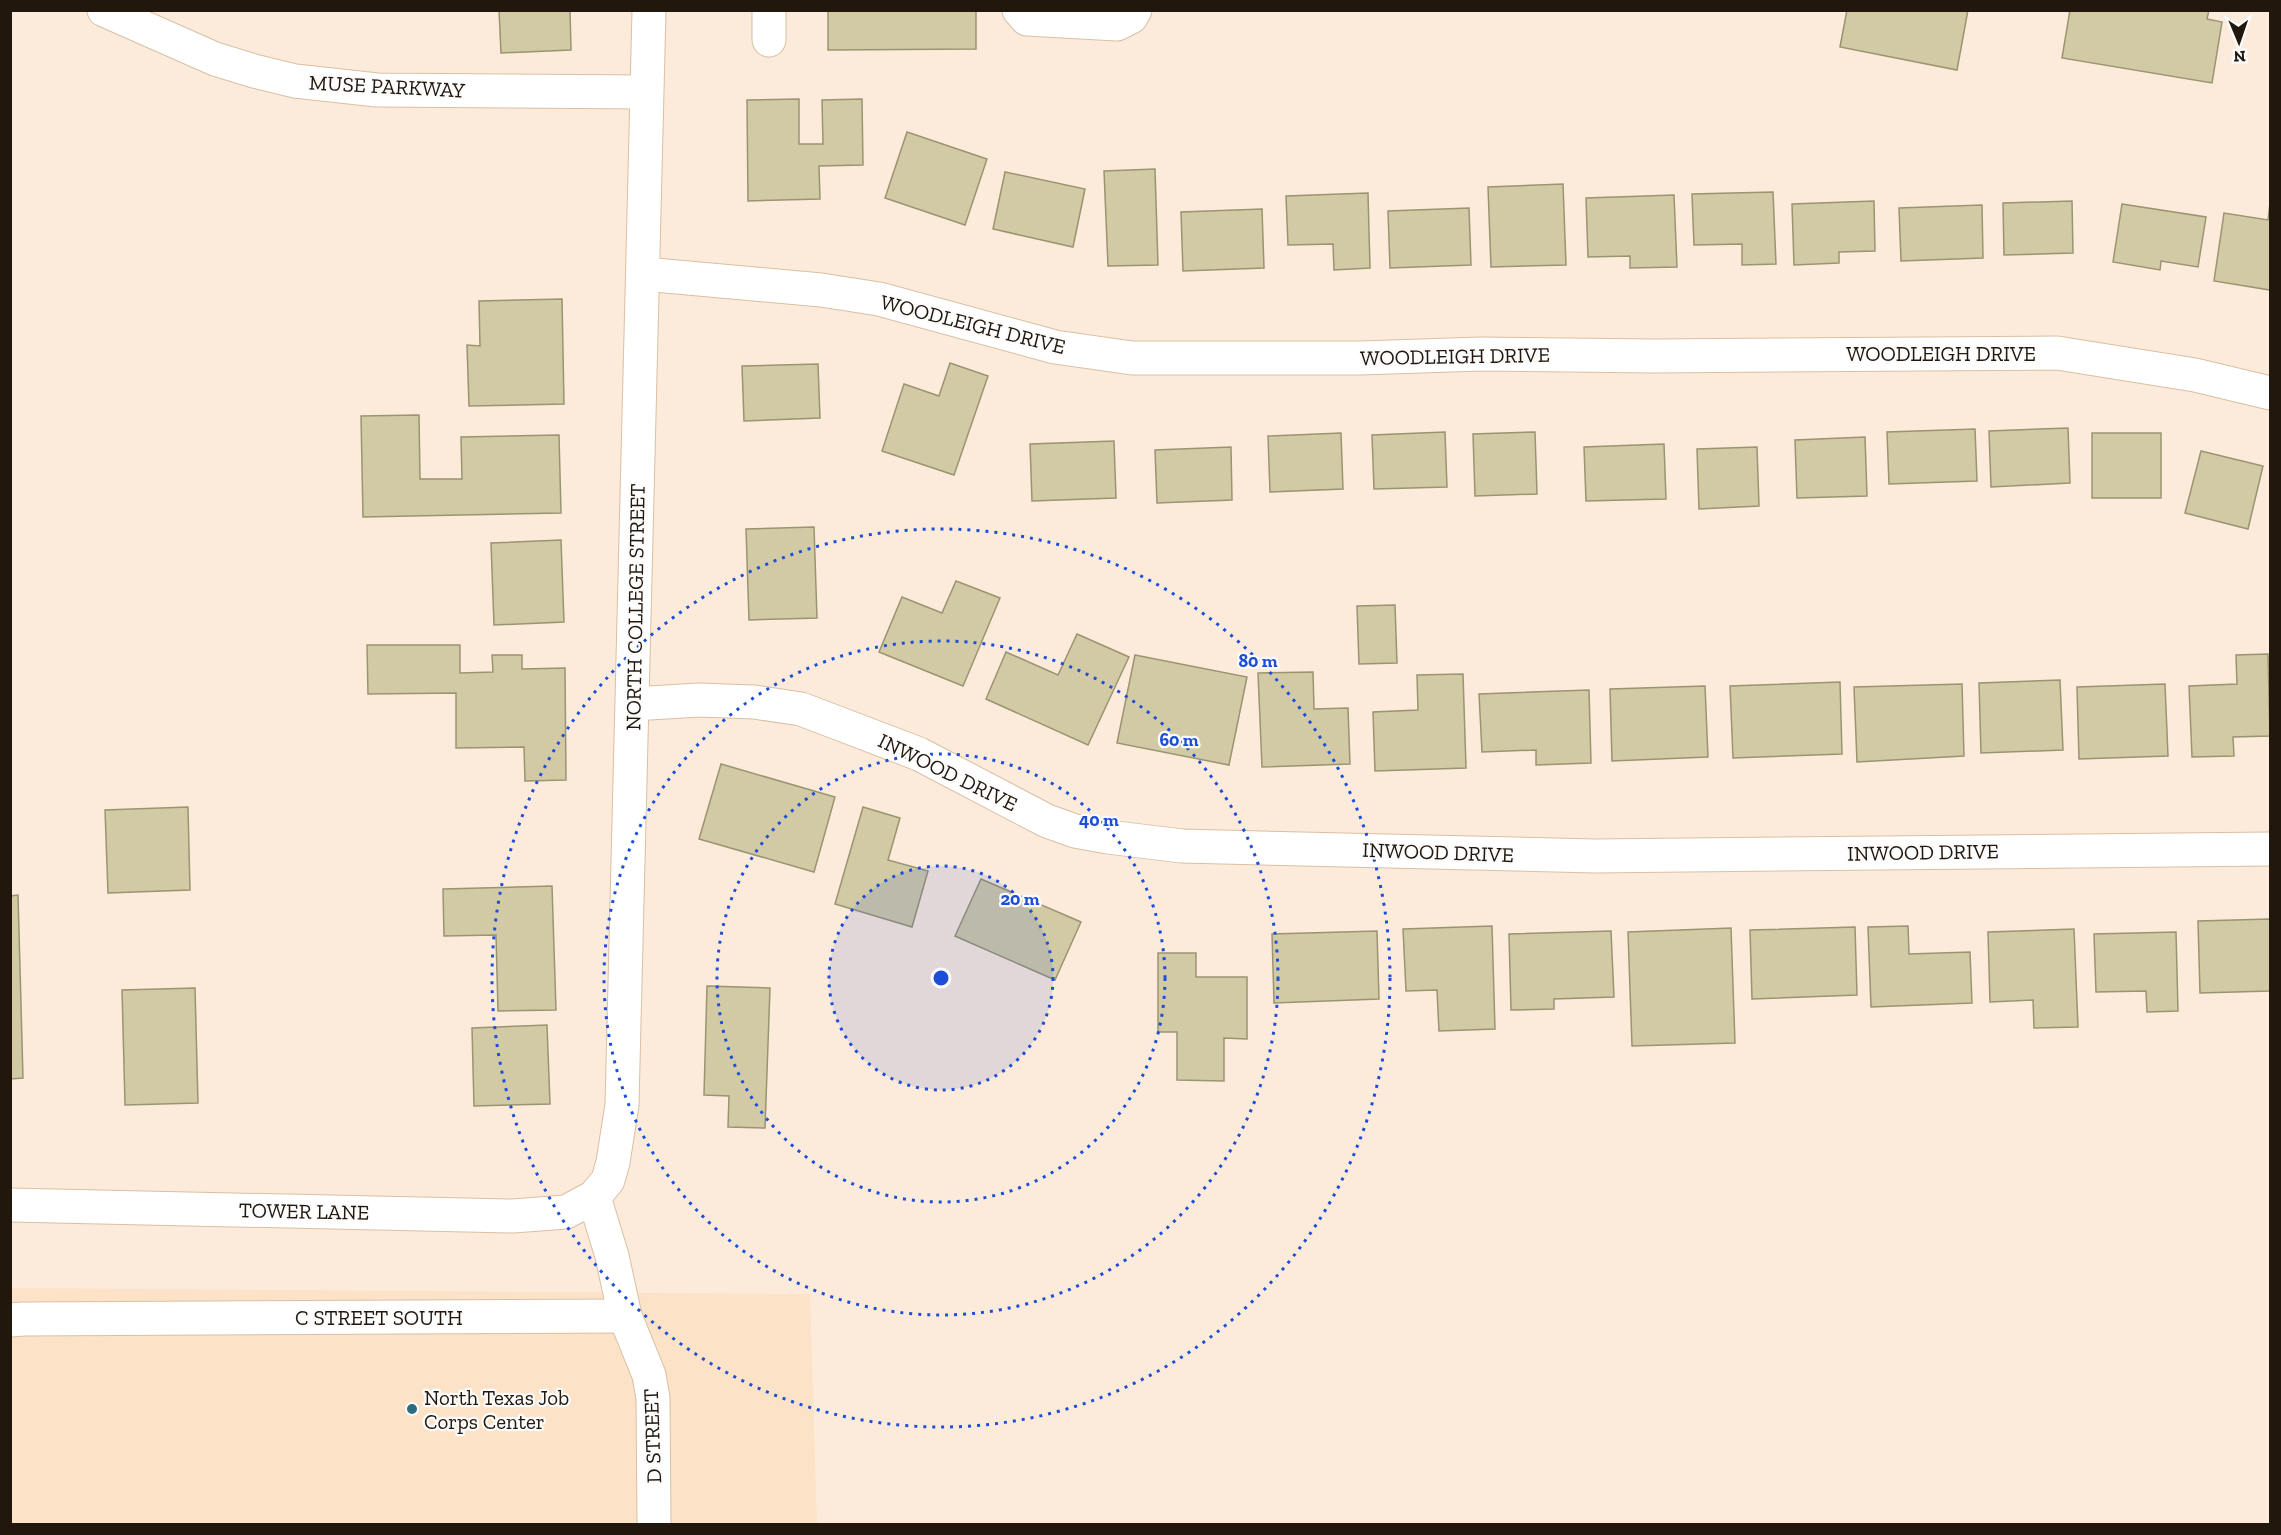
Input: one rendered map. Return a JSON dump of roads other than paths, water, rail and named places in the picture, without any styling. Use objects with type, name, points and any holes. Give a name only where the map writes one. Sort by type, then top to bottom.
[{"type":"street","name":"MUSE PARKWAY","points":[[104,10],[215,58],[254,72],[295,81],[377,90],[646,92]]},
{"type":"street","name":"NORTH COLLEGE STREET","points":[[594,1197],[608,1180],[622,1105],[649,10]]},
{"type":"street","points":[[1019,10],[1027,19],[1117,24],[1131,17],[1135,10]]},
{"type":"street","name":"WOODLEIGH DRIVE","points":[[644,274],[821,290],[879,299],[1055,347],[1132,358],[1362,358],[1481,354],[1653,356],[2057,353],[2195,375],[2271,393]]},
{"type":"street","name":"INWOOD DRIVE","points":[[633,704],[699,700],[754,702],[801,709],[920,754],[1047,821],[1075,831],[1182,846],[1594,856],[2271,849]]},
{"type":"street","points":[[594,1197],[612,1256],[625,1316]]},
{"type":"street","name":"TOWER LANE","points":[[10,1204],[513,1216],[566,1212],[594,1197]]},
{"type":"street","name":"C STREET SOUTH","points":[[10,1320],[625,1316]]},
{"type":"street","name":"D STREET","points":[[625,1316],[649,1375],[653,1398],[654,1524]]},
{"type":"place","name":"North Texas Job Corps Center","points":[[412,1409]]}]
